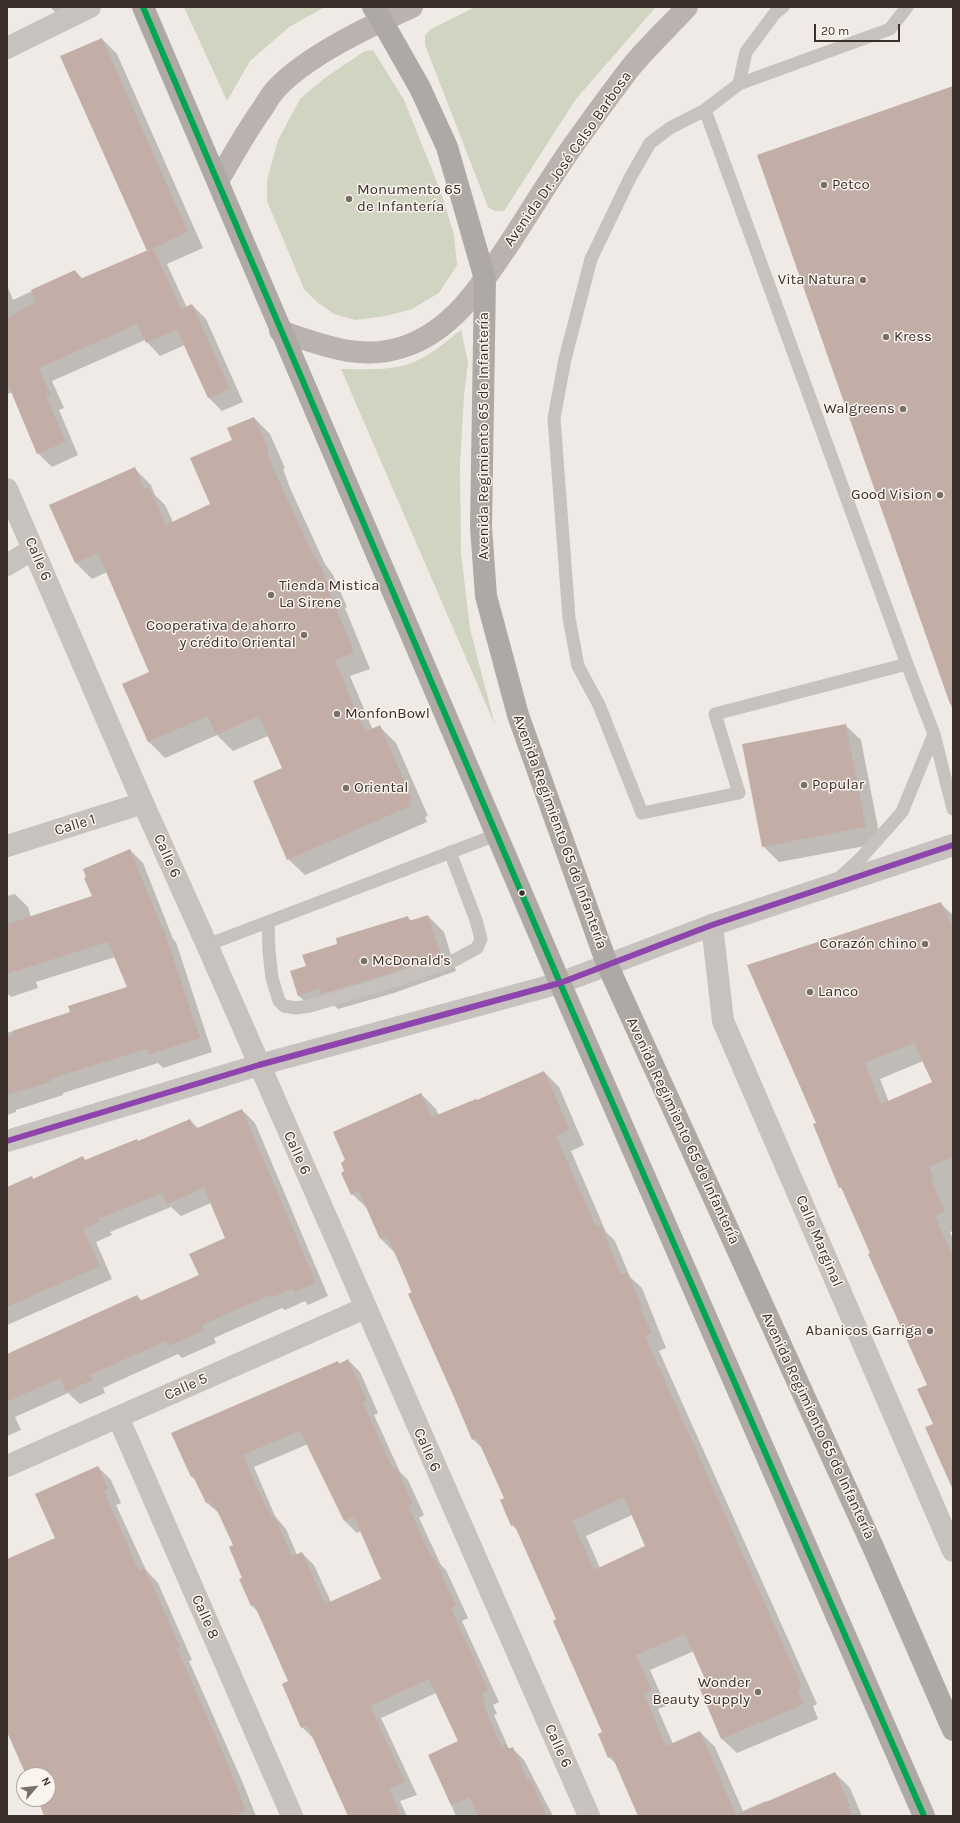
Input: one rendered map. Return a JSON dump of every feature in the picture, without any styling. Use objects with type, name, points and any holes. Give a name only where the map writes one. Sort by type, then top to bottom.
[{"type":"highway","points":[[143,7],[218,180],[280,331],[560,983],[924,1816]]},
{"type":"highway","name":"Avenida Regimiento 65 de Infantería","points":[[378,14],[420,88],[447,147],[485,279],[481,527],[486,596],[518,715],[607,964],[873,1547],[953,1730]]},
{"type":"main road","points":[[218,180],[249,127],[276,89],[293,72],[378,14],[412,7]]},
{"type":"main road","name":"Avenida Dr. José Celso Barbosa","points":[[280,331],[333,349],[364,353],[406,346],[438,329],[454,317],[469,302],[570,150],[632,66],[687,7]]},
{"type":"street","points":[[7,48],[90,7]]},
{"type":"street","name":"Calle 6","points":[[7,489],[143,804],[207,945],[589,1816]]},
{"type":"street","points":[[7,565],[33,550]]},
{"type":"street","name":"Calle 1","points":[[7,846],[143,804]]},
{"type":"street","points":[[7,1141],[259,1065],[560,983],[712,925],[953,846]]},
{"type":"street","name":"Calle Marginal","points":[[712,925],[723,1021],[953,1551]]},
{"type":"street","name":"Calle 5","points":[[7,1466],[365,1308]]},
{"type":"street","name":"Calle 8","points":[[118,1417],[292,1816]]},
{"type":"lane","points":[[739,84],[746,52],[775,13],[783,7]]},
{"type":"lane","points":[[907,7],[890,29],[739,84],[705,110],[670,128],[650,143],[630,178],[591,259],[565,359],[554,418],[569,618],[578,666],[599,705],[642,813],[739,793],[715,714],[907,664]]},
{"type":"lane","points":[[705,110],[907,664],[934,734],[953,809]]},
{"type":"lane","points":[[830,886],[862,857],[902,812],[934,734]]},
{"type":"lane","points":[[207,945],[496,834]]},
{"type":"lane","points":[[268,922],[272,978],[280,1001],[284,1006],[296,1008],[310,1006],[381,985],[455,960],[478,948],[481,939],[476,920],[450,852]]},
{"type":"green space","points":[[184,7],[325,7],[289,27],[250,61],[227,101]]},
{"type":"green space","points":[[475,7],[656,7],[576,99],[504,211],[495,211],[488,207],[425,45],[425,35],[431,29]]},
{"type":"green space","points":[[373,50],[404,100],[441,192],[454,235],[457,265],[439,293],[412,309],[386,316],[355,320],[334,314],[317,302],[304,289],[267,201],[267,180],[278,140],[300,99],[326,77],[365,51]]},
{"type":"green space","points":[[461,330],[468,362],[464,396],[460,465],[461,553],[470,629],[495,725],[341,369],[384,369],[409,364],[430,353]]},
{"type":"building","points":[[102,38],[188,232],[147,251],[60,56]]},
{"type":"building","points":[[953,86],[953,704],[950,704],[757,155]]},
{"type":"building","points":[[153,248],[181,309],[192,304],[230,389],[208,398],[177,330],[146,343],[137,324],[39,368],[51,395],[46,396],[66,442],[37,454],[7,382],[7,318],[36,302],[31,290],[75,270],[80,279]]},
{"type":"building","points":[[254,417],[269,451],[267,452],[274,470],[331,590],[329,591],[354,652],[335,660],[365,732],[380,725],[412,799],[409,801],[411,806],[287,860],[253,781],[282,768],[259,716],[216,735],[208,716],[148,742],[122,684],[149,672],[98,553],[75,563],[49,505],[135,467],[144,489],[149,487],[166,525],[210,504],[190,458],[232,440],[227,428]]},
{"type":"building","name":"Popular","points":[[846,724],[866,827],[762,847],[742,744]]},
{"type":"building","points":[[130,849],[162,928],[163,927],[200,1038],[148,1055],[147,1049],[65,1074],[50,1079],[51,1082],[7,1095],[7,1038],[14,1035],[12,1031],[70,1012],[68,1006],[127,987],[108,942],[7,974],[7,924],[92,896],[84,878],[86,877],[83,869]]},
{"type":"building","points":[[941,902],[953,929],[953,1157],[929,1167],[934,1179],[931,1180],[945,1212],[935,1216],[953,1256],[953,1490],[925,1427],[933,1424],[917,1389],[927,1385],[868,1254],[870,1253],[841,1187],[839,1188],[813,1124],[816,1123],[747,965]],"holes":[[[914,1043],[932,1082],[881,1104],[865,1063]]]},
{"type":"building","name":"McDonald's","points":[[428,915],[441,956],[379,977],[321,994],[320,988],[298,996],[290,971],[306,966],[302,955],[337,944],[336,938],[408,916],[409,921]]},
{"type":"building","points":[[544,1071],[570,1130],[556,1136],[596,1227],[601,1225],[621,1275],[627,1272],[642,1307],[640,1307],[652,1333],[645,1336],[800,1682],[802,1689],[798,1691],[804,1704],[721,1739],[697,1682],[705,1679],[685,1634],[636,1655],[652,1691],[644,1694],[666,1746],[700,1731],[736,1815],[835,1772],[850,1806],[848,1807],[852,1816],[638,1816],[612,1756],[608,1758],[598,1734],[602,1732],[553,1621],[556,1619],[514,1524],[511,1526],[500,1500],[504,1498],[477,1438],[472,1440],[408,1294],[412,1292],[387,1236],[380,1239],[359,1191],[351,1195],[341,1173],[344,1171],[341,1163],[345,1160],[333,1132],[421,1093],[432,1117],[476,1099],[477,1100]],"holes":[[[624,1497],[645,1546],[594,1570],[572,1521]]]},
{"type":"building","points":[[242,1109],[316,1283],[294,1292],[292,1289],[271,1298],[270,1295],[202,1325],[204,1330],[169,1346],[166,1341],[90,1375],[93,1380],[66,1392],[60,1378],[7,1402],[7,1354],[137,1295],[140,1301],[199,1275],[189,1254],[225,1238],[204,1188],[167,1204],[162,1193],[98,1219],[99,1222],[83,1229],[100,1266],[7,1307],[7,1187],[32,1176],[33,1179],[83,1156],[85,1160],[137,1139],[138,1141],[190,1119],[195,1129]]},
{"type":"building","points":[[348,1359],[367,1401],[363,1403],[393,1469],[396,1467],[413,1503],[408,1506],[432,1558],[434,1557],[456,1606],[451,1608],[488,1690],[482,1693],[485,1702],[483,1703],[501,1746],[506,1744],[508,1749],[513,1747],[527,1779],[530,1778],[547,1816],[478,1816],[469,1797],[451,1805],[428,1755],[458,1741],[429,1679],[370,1706],[405,1782],[389,1789],[401,1816],[348,1816],[307,1725],[301,1728],[282,1684],[288,1681],[254,1604],[251,1606],[239,1579],[242,1578],[229,1547],[233,1545],[215,1506],[212,1507],[210,1502],[206,1503],[193,1476],[191,1477],[171,1433],[338,1361],[339,1364]],"holes":[[[300,1431],[344,1521],[354,1517],[381,1579],[325,1604],[302,1552],[292,1556],[274,1516],[272,1516],[266,1507],[243,1455]]]},
{"type":"building","points":[[98,1466],[108,1489],[104,1491],[139,1571],[145,1569],[180,1646],[177,1648],[229,1767],[246,1811],[234,1816],[45,1816],[41,1807],[56,1807],[56,1767],[22,1767],[7,1732],[7,1559],[55,1538],[35,1494]]},
{"type":"transit line","points":[[143,7],[560,983],[924,1816]]},
{"type":"transit line","points":[[7,1141],[259,1065],[560,983],[712,925],[953,845]]},
{"type":"place","name":"Petco","points":[[824,185]]},
{"type":"place","name":"Monumento 65 de Infantería","points":[[349,199]]},
{"type":"place","name":"Vita Natura","points":[[863,280]]},
{"type":"place","name":"Kress","points":[[886,337]]},
{"type":"place","name":"Walgreens","points":[[903,409]]},
{"type":"place","name":"Good Vision","points":[[940,495]]},
{"type":"place","name":"Tienda Mistica La Sirene","points":[[271,595]]},
{"type":"place","name":"Cooperativa de ahorro y crédito Oriental","points":[[304,635]]},
{"type":"place","name":"MonfonBowl","points":[[337,714]]},
{"type":"place","name":"Popular","points":[[804,785]]},
{"type":"place","name":"Oriental","points":[[346,788]]},
{"type":"place","name":"Corazón chino","points":[[925,944]]},
{"type":"place","name":"McDonald's","points":[[364,961]]},
{"type":"place","name":"Lanco","points":[[810,992]]},
{"type":"place","name":"Abanicos Garriga","points":[[930,1331]]},
{"type":"place","name":"Wonder Beauty Supply","points":[[758,1692]]}]
